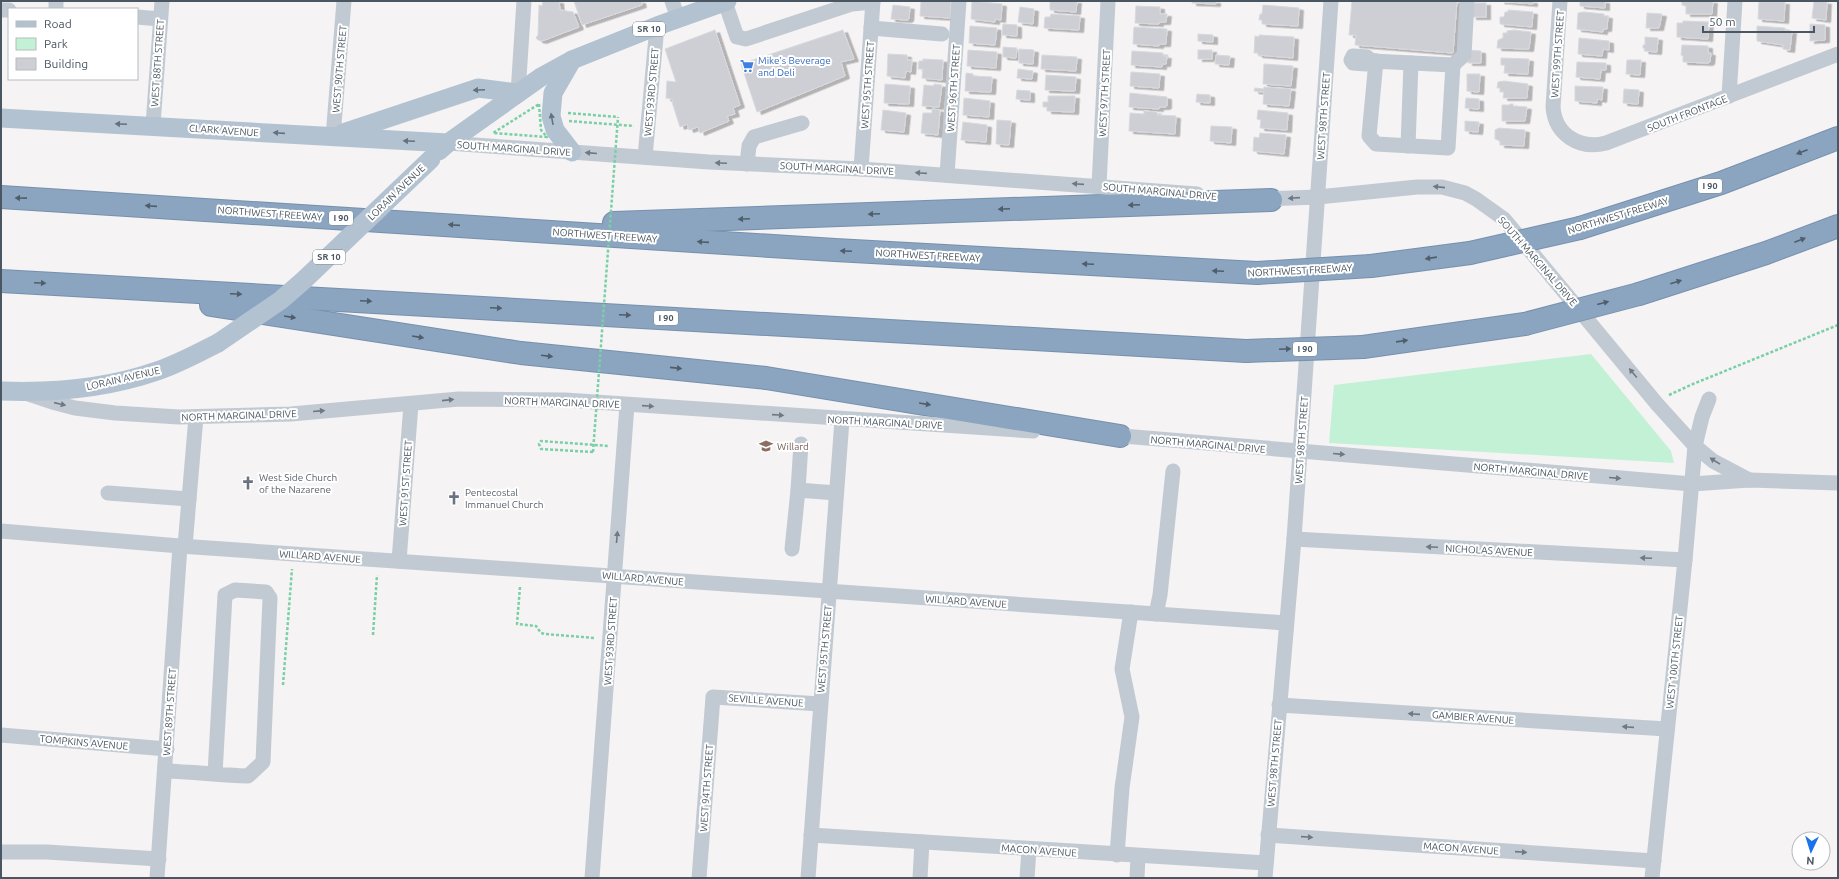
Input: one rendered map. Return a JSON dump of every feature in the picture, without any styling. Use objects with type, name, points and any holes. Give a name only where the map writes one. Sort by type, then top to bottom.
[{"type":"highway","name":"NORTHWEST FREEWAY","points":[[1,197],[843,251],[1257,273],[1371,266],[1470,253],[1580,228],[1721,183],[1838,138]]},
{"type":"highway","points":[[493,228],[1271,200]]},
{"type":"highway","name":"I 90","points":[[1,281],[1246,351],[1363,347],[1525,324],[1639,294],[1766,253],[1838,226]]},
{"type":"highway","points":[[85,286],[521,353],[766,378],[1120,436]]},
{"type":"main road","name":"LORAIN AVENUE","points":[[1,391],[23,392],[92,386],[127,379],[157,371],[218,343],[281,300],[304,280],[448,143],[541,77],[572,60],[657,26],[675,10],[722,2]]},
{"type":"main road","points":[[572,60],[553,93],[551,116],[555,130],[572,152]]},
{"type":"main road","points":[[333,137],[478,88],[518,93]]},
{"type":"main road","name":"CLARK AVENUE","points":[[1,118],[448,143]]},
{"type":"street","name":"WEST 88TH STREET","points":[[153,126],[162,1]]},
{"type":"street","name":"WEST 90TH STREET","points":[[333,137],[344,1]]},
{"type":"street","points":[[518,93],[524,1]]},
{"type":"street","points":[[722,2],[737,36],[746,39],[852,4],[873,1]]},
{"type":"street","name":"WEST 95TH STREET","points":[[861,169],[873,1]]},
{"type":"street","name":"WEST 96TH STREET","points":[[947,175],[959,1]]},
{"type":"street","name":"WEST 97TH STREET","points":[[1099,186],[1108,1]]},
{"type":"street","name":"WEST 98TH STREET","points":[[1265,878],[1294,539],[1331,1]]},
{"type":"street","points":[[1327,58],[1351,60],[1353,56],[1367,57],[1374,61],[1452,65],[1464,55],[1467,1]]},
{"type":"street","name":"WEST 99TH STREET","points":[[1553,107],[1560,1]]},
{"type":"street","points":[[1729,96],[1735,1]]},
{"type":"street","points":[[138,17],[160,19]]},
{"type":"street","name":"WEST 93RD STREET","points":[[645,157],[657,26]]},
{"type":"street","points":[[871,28],[942,34]]},
{"type":"street","name":"SOUTH FRONTAGE","points":[[1553,107],[1557,124],[1565,135],[1578,143],[1596,146],[1838,54]]},
{"type":"street","points":[[1374,61],[1369,136],[1376,144],[1408,146],[1448,148],[1452,65]]},
{"type":"street","points":[[1408,146],[1411,63]]},
{"type":"street","points":[[747,164],[749,146],[754,137],[802,123]]},
{"type":"street","name":"SOUTH MARGINAL DRIVE","points":[[448,143],[747,164],[861,169],[1271,200],[1430,186],[1465,193],[1481,202],[1504,219],[1657,404],[1695,446],[1713,461],[1749,480]]},
{"type":"street","name":"NORTH MARGINAL DRIVE","points":[[23,392],[75,408],[115,413],[196,417],[291,414],[459,399],[565,400],[842,420],[1120,436],[1692,484],[1749,480],[1838,483]]},
{"type":"street","name":"WEST 100TH STREET","points":[[1652,878],[1685,560],[1695,446],[1702,417],[1709,399]]},
{"type":"street","name":"WEST 91ST STREET","points":[[399,561],[411,404]]},
{"type":"street","name":"WEST 93RD STREET","points":[[592,878],[627,404]]},
{"type":"street","name":"WEST 89TH STREET","points":[[157,878],[182,546],[189,499],[196,417]]},
{"type":"street","name":"WEST 95TH STREET","points":[[808,878],[842,420]]},
{"type":"street","points":[[792,549],[801,444]]},
{"type":"street","points":[[1156,614],[1160,595],[1173,470]]},
{"type":"street","points":[[798,490],[836,493]]},
{"type":"street","points":[[108,493],[189,499]]},
{"type":"street","name":"WILLARD AVENUE","points":[[1,531],[182,546],[1286,623]]},
{"type":"street","name":"NICHOLAS AVENUE","points":[[1294,539],[1685,560]]},
{"type":"street","points":[[165,771],[248,776],[263,762],[270,598],[266,592],[235,590],[225,595],[215,774]]},
{"type":"street","points":[[1117,855],[1122,788],[1132,717],[1122,669],[1130,612]]},
{"type":"street","name":"SEVILLE AVENUE","points":[[713,697],[820,704]]},
{"type":"street","name":"WEST 94TH STREET","points":[[699,878],[713,697]]},
{"type":"street","name":"GAMBIER AVENUE","points":[[1279,706],[1667,729]]},
{"type":"street","name":"TOMPKINS AVENUE","points":[[1,735],[167,749]]},
{"type":"street","name":"MACON AVENUE","points":[[1268,834],[1654,861]]},
{"type":"street","name":"MACON AVENUE","points":[[811,835],[1266,863]]},
{"type":"street","points":[[920,878],[922,842]]},
{"type":"street","points":[[1027,878],[1029,849]]},
{"type":"street","points":[[1,852],[47,852],[159,859]]},
{"type":"street","points":[[1137,878],[1138,856]]},
{"type":"path","points":[[539,104],[541,130],[547,137],[493,133],[539,104]]},
{"type":"path","points":[[564,115],[566,113],[618,116],[593,452],[541,449],[539,444],[541,441],[610,446]]},
{"type":"path","points":[[564,119],[566,121],[636,126]]},
{"type":"path","points":[[1668,396],[1693,384],[1838,325]]},
{"type":"path","points":[[282,693],[292,568]]},
{"type":"path","points":[[373,635],[377,575]]},
{"type":"path","points":[[520,587],[518,624],[536,626],[541,633],[545,634],[596,638]]},
{"type":"green space","points":[[1591,354],[1671,451],[1674,463],[1329,443],[1334,385]]},
{"type":"building","points":[[543,1],[559,1],[560,10],[573,12],[579,27],[542,41],[538,40],[536,38],[538,35],[539,5],[542,6]]},
{"type":"building","points":[[574,1],[641,1],[642,5],[582,25]]},
{"type":"building","points":[[921,1],[951,1],[950,18],[920,16]]},
{"type":"building","points":[[972,1],[1002,4],[1001,20],[995,19],[995,22],[971,19]]},
{"type":"building","points":[[1050,1],[1077,1],[1076,12],[1050,10]]},
{"type":"building","points":[[1192,1],[1216,1],[1216,4],[1192,3]]},
{"type":"building","points":[[1352,1],[1457,1],[1453,53],[1355,45],[1356,35],[1349,35]]},
{"type":"building","points":[[1500,1],[1533,1],[1533,4]]},
{"type":"building","points":[[1580,1],[1605,1],[1605,8],[1580,6]]},
{"type":"building","points":[[1682,1],[1713,1],[1712,14],[1686,14],[1686,6],[1682,5]]},
{"type":"building","points":[[1814,1],[1827,2],[1826,20],[1812,18]]},
{"type":"building","points":[[1759,2],[1785,2],[1784,21],[1758,19]]},
{"type":"building","points":[[1472,3],[1486,3],[1486,17],[1472,17]]},
{"type":"building","points":[[893,5],[910,7],[909,19],[891,19]]},
{"type":"building","points":[[1263,5],[1299,8],[1298,26],[1262,24],[1262,20],[1259,20],[1260,14],[1262,14]]},
{"type":"building","points":[[1136,6],[1160,7],[1160,14],[1167,14],[1166,22],[1159,22],[1159,24],[1135,23]]},
{"type":"building","points":[[1020,7],[1034,9],[1033,24],[1018,22]]},
{"type":"building","points":[[1508,10],[1533,12],[1532,27],[1500,24],[1500,17],[1504,17],[1505,12],[1508,12]]},
{"type":"building","points":[[1584,12],[1604,14],[1604,16],[1608,16],[1607,29],[1603,29],[1603,32],[1577,29],[1578,13]]},
{"type":"building","points":[[1647,13],[1662,14],[1659,28],[1646,28]]},
{"type":"building","points":[[1051,14],[1080,16],[1079,30],[1044,28],[1045,17],[1050,17]]},
{"type":"building","points":[[1683,21],[1709,22],[1708,39],[1677,37],[1677,23],[1683,23]]},
{"type":"building","points":[[1003,24],[1017,25],[1017,36],[1002,35]]},
{"type":"building","points":[[1810,24],[1825,25],[1825,40],[1810,41]]},
{"type":"building","points":[[970,26],[997,28],[995,45],[969,43]]},
{"type":"building","points":[[1757,26],[1785,28],[1785,31],[1792,31],[1790,50],[1783,49],[1783,45],[1757,41]]},
{"type":"building","points":[[1134,27],[1167,29],[1166,44],[1159,44],[1159,46],[1133,44]]},
{"type":"building","points":[[715,30],[740,105],[733,108],[735,114],[727,116],[729,121],[700,133],[698,127],[689,130],[687,124],[680,127],[672,99],[666,98],[667,81],[676,82],[665,49]]},
{"type":"building","points":[[843,30],[854,59],[841,62],[845,76],[757,112],[741,64]]},
{"type":"building","points":[[1514,30],[1531,32],[1529,49],[1497,48],[1498,40],[1503,38],[1503,33]]},
{"type":"building","points":[[1198,34],[1213,35],[1213,42],[1198,41]]},
{"type":"building","points":[[1259,35],[1294,37],[1293,58],[1258,55],[1258,53],[1254,53],[1255,36],[1259,37]]},
{"type":"building","points":[[1645,37],[1658,38],[1657,52],[1644,51],[1645,49],[1643,48],[1643,45],[1645,45]]},
{"type":"building","points":[[1579,38],[1609,41],[1609,50],[1603,49],[1602,56],[1578,54]]},
{"type":"building","points":[[1682,45],[1708,46],[1708,53],[1711,53],[1710,62],[1683,62],[1683,56],[1681,55]]},
{"type":"building","points":[[1003,47],[1017,48],[1016,58],[1003,57]]},
{"type":"building","points":[[1019,49],[1034,50],[1033,64],[1019,63]]},
{"type":"building","points":[[968,50],[997,52],[996,68],[967,66]]},
{"type":"building","points":[[1198,50],[1212,50],[1212,59],[1198,59]]},
{"type":"building","points":[[1469,50],[1481,51],[1481,63],[1468,63]]},
{"type":"building","points":[[1132,51],[1163,53],[1163,56],[1167,56],[1166,64],[1162,64],[1162,67],[1131,65]]},
{"type":"building","points":[[888,54],[907,55],[907,60],[912,60],[911,72],[906,71],[905,78],[887,76]]},
{"type":"building","points":[[1042,55],[1077,57],[1076,71],[1041,69]]},
{"type":"building","points":[[1216,55],[1230,56],[1229,65],[1215,64]]},
{"type":"building","points":[[1501,58],[1529,59],[1528,74],[1504,73],[1505,65],[1501,65]]},
{"type":"building","points":[[923,59],[943,60],[942,80],[922,78],[923,69],[918,69],[919,61],[923,61]]},
{"type":"building","points":[[1627,60],[1641,60],[1640,75],[1626,74]]},
{"type":"building","points":[[1577,62],[1606,63],[1606,70],[1601,70],[1600,79],[1576,77]]},
{"type":"building","points":[[1264,64],[1293,66],[1291,86],[1263,84]]},
{"type":"building","points":[[1018,69],[1033,71],[1032,79],[1017,78]]},
{"type":"building","points":[[1131,72],[1160,74],[1159,88],[1130,86]]},
{"type":"building","points":[[966,73],[973,74],[973,76],[992,77],[991,92],[965,91]]},
{"type":"building","points":[[1467,74],[1480,74],[1479,92],[1467,91]]},
{"type":"building","points":[[1046,75],[1076,77],[1075,91],[1045,90]]},
{"type":"building","points":[[1504,81],[1528,84],[1527,98],[1503,98],[1504,92],[1500,92],[1500,88],[1497,88],[1498,82]]},
{"type":"building","points":[[885,84],[910,86],[909,104],[884,103]]},
{"type":"building","points":[[934,84],[942,85],[939,107],[922,106],[924,85],[934,86]]},
{"type":"building","points":[[1575,86],[1603,87],[1602,100],[1597,99],[1597,103],[1575,101]]},
{"type":"building","points":[[1264,87],[1291,89],[1289,106],[1263,104],[1264,92],[1254,91],[1255,88],[1264,89]]},
{"type":"building","points":[[1624,89],[1639,90],[1638,104],[1623,103]]},
{"type":"building","points":[[1017,90],[1030,91],[1030,100],[1016,99]]},
{"type":"building","points":[[1130,93],[1167,97],[1167,106],[1159,107],[1159,109],[1129,107]]},
{"type":"building","points":[[1197,94],[1210,95],[1210,103],[1196,102]]},
{"type":"building","points":[[1048,96],[1075,96],[1074,112],[1047,111],[1047,107],[1043,107],[1043,102],[1048,102]]},
{"type":"building","points":[[964,98],[990,101],[989,117],[963,115]]},
{"type":"building","points":[[1466,98],[1479,99],[1479,109],[1465,108]]},
{"type":"building","points":[[1513,104],[1513,106],[1527,107],[1525,121],[1502,121],[1502,105]]},
{"type":"building","points":[[932,109],[940,110],[938,135],[921,133],[923,113],[932,113]]},
{"type":"building","points":[[883,110],[906,113],[904,132],[881,130]]},
{"type":"building","points":[[1258,110],[1288,113],[1287,130],[1260,128],[1261,120],[1257,119]]},
{"type":"building","points":[[1144,111],[1157,112],[1157,115],[1176,116],[1175,134],[1129,131],[1130,113],[1144,114]]},
{"type":"building","points":[[997,120],[1011,121],[1009,145],[996,144]]},
{"type":"building","points":[[1465,121],[1479,122],[1478,132],[1465,131]]},
{"type":"building","points":[[963,122],[987,125],[986,142],[961,140]]},
{"type":"building","points":[[1211,126],[1232,127],[1231,143],[1210,141]]},
{"type":"building","points":[[1499,128],[1525,130],[1524,146],[1500,145],[1500,141],[1495,139],[1495,130]]},
{"type":"building","points":[[1260,133],[1286,135],[1284,154],[1253,151],[1254,137],[1259,138]]},
{"type":"place","name":"Mike's Beverage and Deli","points":[[747,66]]},
{"type":"place","name":"Willard","points":[[766,446]]},
{"type":"place","name":"West Side Church of the Nazarene","points":[[248,483]]},
{"type":"place","name":"Pentecostal Immanuel Church","points":[[454,498]]}]
